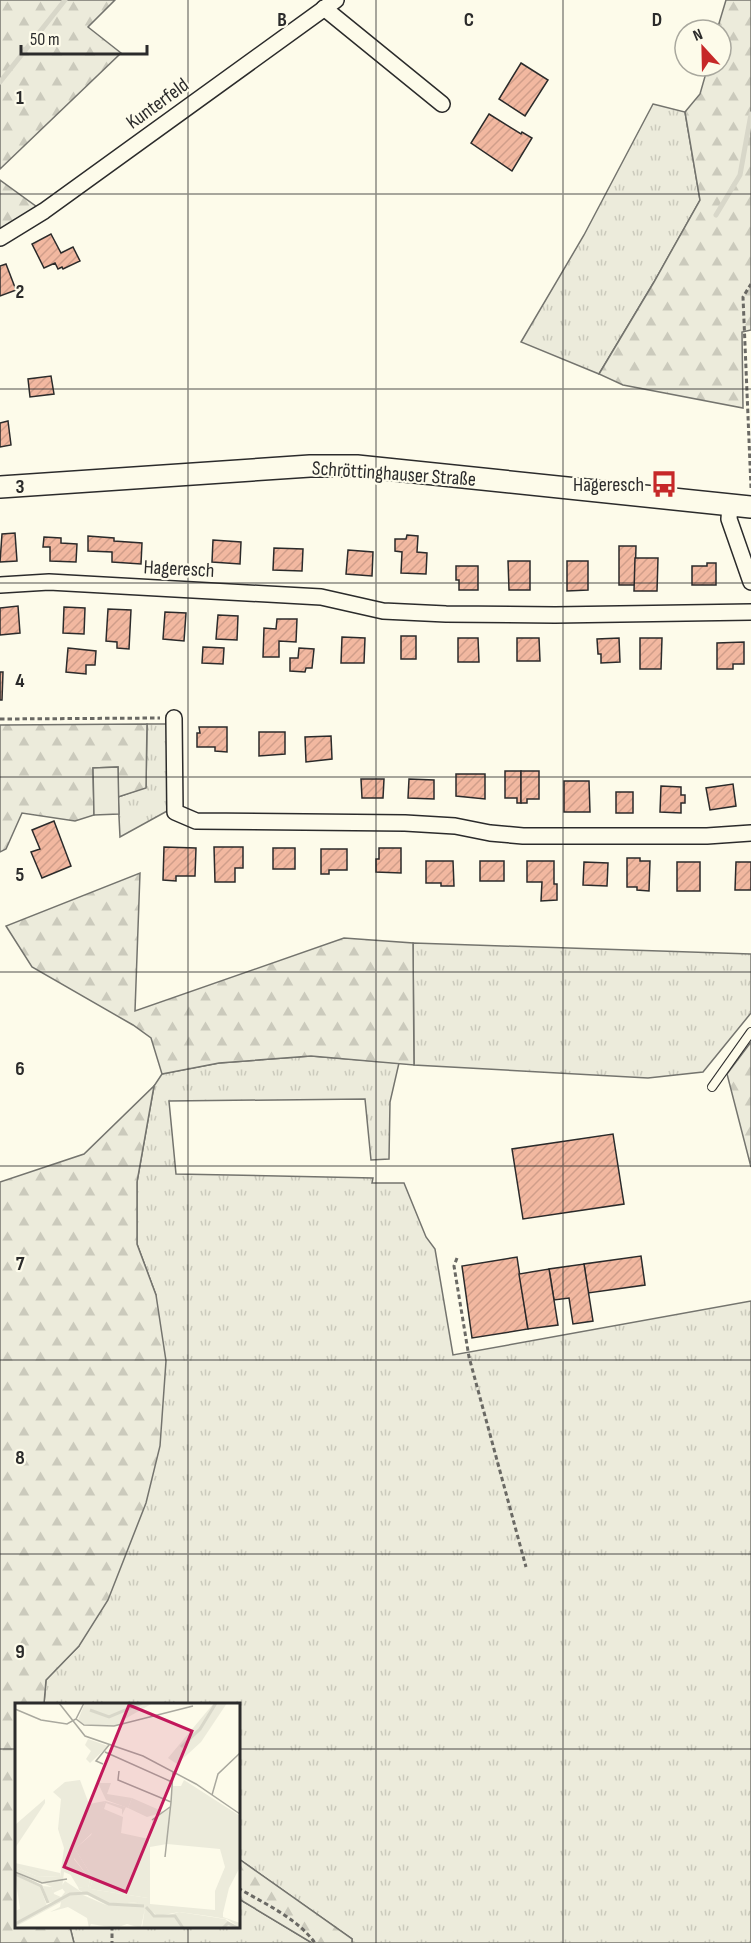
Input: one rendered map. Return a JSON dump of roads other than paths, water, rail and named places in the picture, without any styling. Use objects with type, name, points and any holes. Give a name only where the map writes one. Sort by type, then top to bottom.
[{"type":"main road","name":"Schröttinghauser Straße","points":[[0,487],[310,466],[357,466],[751,507]]},
{"type":"street","points":[[330,4],[442,104]]},
{"type":"street","name":"Kunterfeld","points":[[0,238],[44,211],[330,4]]},
{"type":"street","points":[[730,505],[729,519],[751,582]]},
{"type":"street","name":"Hageresch","points":[[0,585],[49,582],[321,597],[383,611],[446,614],[751,612]]},
{"type":"street","points":[[174,718],[175,813],[196,821],[405,823],[455,826],[490,833],[523,836],[707,836],[751,833]]},
{"type":"lane","points":[[712,1088],[751,1032]]},
{"type":"waterway","points":[[0,82],[65,0]]},
{"type":"waterway","points":[[716,215],[740,175],[751,114]]},
{"type":"place","name":"Hageresch","points":[[664,484]]}]
